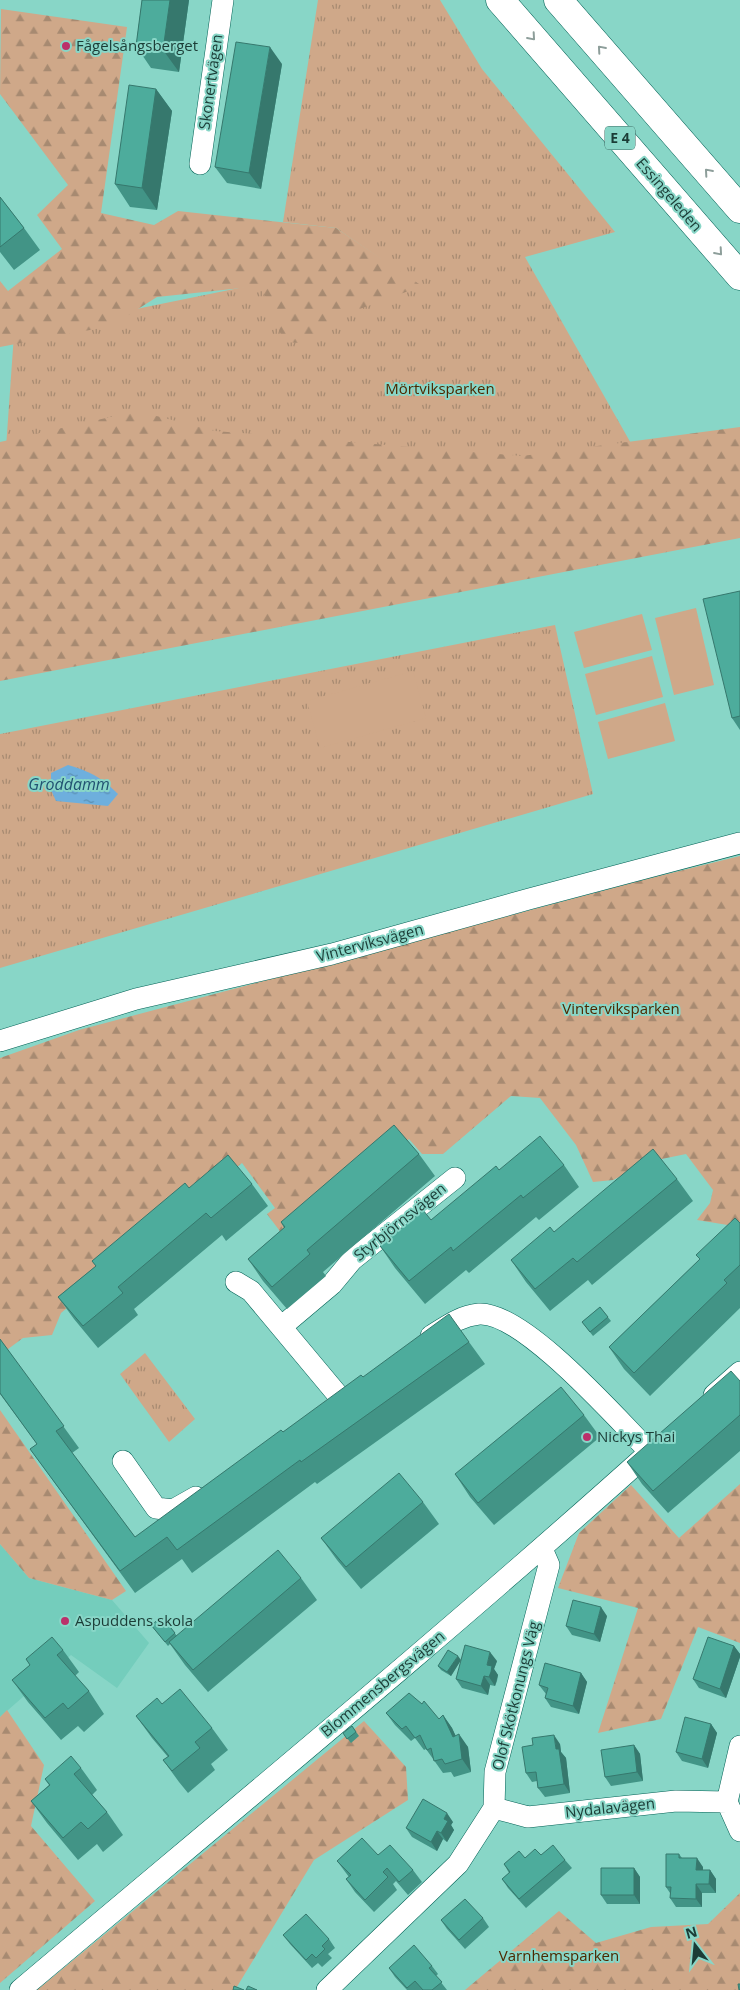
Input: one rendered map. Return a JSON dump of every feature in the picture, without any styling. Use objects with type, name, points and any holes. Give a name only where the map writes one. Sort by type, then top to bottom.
[{"type":"highway","name":"Essingeleden","points":[[500,0],[740,276]]},
{"type":"highway","points":[[558,0],[740,208]]},
{"type":"street","name":"Skonertvägen","points":[[200,164],[223,0]]},
{"type":"street","name":"Vinterviksvägen","points":[[0,1041],[136,999],[332,954],[740,843]]},
{"type":"street","name":"Styrbjörnsvägen","points":[[281,1328],[332,1284],[352,1260],[455,1178]]},
{"type":"street","points":[[236,1282],[251,1291],[337,1395]]},
{"type":"street","name":"Blommensbergsvägen","points":[[20,1990],[411,1661],[542,1549],[657,1446],[543,1347],[514,1325],[498,1317],[481,1314],[457,1319],[411,1349]]},
{"type":"street","points":[[698,1409],[740,1372]]},
{"type":"street","points":[[123,1461],[156,1508],[173,1510],[187,1504],[211,1486]]},
{"type":"street","name":"Olof Skötkonungs Väg","points":[[494,1808],[495,1772],[549,1565],[542,1549]]},
{"type":"street","points":[[740,1746],[728,1802],[740,1831]]},
{"type":"street","name":"Nydalavägen","points":[[494,1808],[528,1817],[676,1801],[728,1802]]},
{"type":"street","points":[[327,1990],[458,1864],[494,1808]]},
{"type":"shaded area","name":"Aspuddens skola","points":[[0,1544],[29,1578],[112,1600],[149,1643],[117,1688],[71,1655],[0,1717]]},
{"type":"green space","name":"Mörtviksparken","points":[[318,0],[440,0],[482,69],[615,232],[525,257],[657,489],[0,533],[14,334],[381,259],[336,228],[283,222]]},
{"type":"green space","points":[[1,9],[127,27],[101,213],[154,225],[178,211],[336,228],[422,286],[341,316],[315,344],[284,342],[261,286],[157,297],[111,326],[0,347],[0,281],[8,291],[62,249],[37,215],[68,185],[0,94]]},
{"type":"green space","points":[[137,411],[215,431],[522,456],[740,427],[740,538],[0,681],[0,442]]},
{"type":"green space","points":[[696,608],[714,685],[674,695],[655,618]]},
{"type":"green space","points":[[642,614],[652,650],[584,668],[574,632]]},
{"type":"green space","points":[[555,625],[593,794],[0,968],[0,734]]},
{"type":"green space","points":[[652,656],[663,697],[596,715],[585,674]]},
{"type":"green space","points":[[413,671],[426,718],[320,748],[307,701]]},
{"type":"green space","points":[[665,703],[675,741],[608,759],[598,722]]},
{"type":"green space","name":"Vinterviksparken","points":[[740,856],[740,1227],[697,1220],[710,1203],[713,1190],[686,1154],[652,1161],[613,1180],[593,1182],[576,1145],[540,1098],[511,1096],[443,1154],[422,1154],[409,1139],[288,1242],[267,1214],[275,1208],[242,1163],[61,1313],[52,1335],[23,1338],[0,1355],[0,1058],[79,1030]]},
{"type":"green space","points":[[145,1353],[195,1419],[169,1442],[120,1374]]},
{"type":"green space","points":[[0,1410],[126,1591],[112,1600],[29,1578],[0,1544]]},
{"type":"green space","points":[[740,1484],[740,1643],[698,1627],[661,1719],[598,1733],[638,1608],[558,1588],[579,1533],[631,1485],[679,1538]]},
{"type":"green space","points":[[7,1710],[44,1765],[31,1826],[95,1901],[0,1983],[0,1717]]},
{"type":"green space","points":[[364,1721],[406,1767],[408,1800],[314,1860],[235,1990],[37,1990]]},
{"type":"green space","name":"Varnhemsparken","points":[[740,1893],[740,1990],[465,1990],[559,1911],[596,1943],[651,1927],[708,1924]]},
{"type":"water","name":"Groddamm","points":[[68,765],[95,776],[118,794],[108,806],[56,801],[51,790],[51,773]]},
{"type":"building","points":[[142,0],[170,0],[163,50],[136,46]]},
{"type":"building","points":[[236,42],[270,47],[249,173],[215,167]]},
{"type":"building","points":[[129,85],[156,89],[142,188],[115,184]]},
{"type":"building","points":[[0,197],[24,228],[0,247]]},
{"type":"building","points":[[740,591],[740,716],[732,718],[703,599]]},
{"type":"building","points":[[394,1125],[419,1154],[307,1250],[310,1254],[272,1287],[248,1259],[285,1227],[281,1222]]},
{"type":"building","points":[[540,1136],[564,1165],[523,1198],[521,1195],[453,1251],[451,1247],[409,1281],[380,1246],[423,1210],[431,1220],[496,1166],[499,1170]]},
{"type":"building","points":[[653,1149],[677,1179],[577,1262],[573,1258],[535,1289],[511,1260],[550,1227],[554,1232]]},
{"type":"building","points":[[228,1155],[252,1184],[211,1218],[206,1213],[118,1287],[123,1293],[83,1326],[58,1297],[96,1266],[92,1261],[185,1183],[189,1188]]},
{"type":"building","points":[[735,1218],[740,1223],[740,1265],[724,1280],[727,1283],[634,1373],[609,1347],[700,1259],[696,1255]]},
{"type":"building","points":[[600,1307],[608,1317],[590,1332],[582,1322]]},
{"type":"building","points":[[449,1314],[469,1342],[301,1462],[300,1460],[177,1550],[167,1537],[120,1571],[30,1449],[37,1444],[0,1393],[0,1339],[64,1426],[56,1431],[135,1537],[281,1430],[283,1432],[361,1375],[363,1377]]},
{"type":"building","points":[[731,1371],[740,1381],[740,1415],[653,1491],[627,1462]]},
{"type":"building","points":[[561,1387],[584,1415],[478,1503],[455,1474]]},
{"type":"building","points":[[399,1473],[423,1502],[346,1567],[321,1538]]},
{"type":"building","points":[[278,1550],[301,1578],[193,1670],[169,1642]]},
{"type":"building","points":[[573,1600],[601,1607],[594,1634],[566,1626]]},
{"type":"building","points":[[162,1617],[175,1633],[165,1642],[151,1625]]},
{"type":"building","points":[[52,1637],[63,1650],[57,1655],[89,1691],[68,1709],[63,1703],[45,1718],[12,1680],[30,1665],[26,1659]]},
{"type":"building","points":[[708,1637],[734,1646],[720,1689],[693,1679]]},
{"type":"building","points":[[465,1645],[490,1652],[487,1665],[492,1666],[491,1672],[489,1677],[484,1676],[481,1686],[456,1679]]},
{"type":"building","points":[[448,1650],[458,1656],[447,1672],[438,1666]]},
{"type":"building","points":[[545,1663],[581,1673],[573,1706],[545,1698],[548,1688],[539,1685]]},
{"type":"building","points":[[180,1689],[212,1728],[195,1742],[200,1748],[172,1771],[163,1760],[169,1756],[136,1716],[157,1698],[162,1704]]},
{"type":"building","points":[[409,1693],[422,1704],[424,1701],[439,1719],[443,1715],[453,1737],[459,1734],[462,1759],[445,1764],[442,1759],[434,1761],[431,1748],[427,1750],[420,1735],[415,1738],[406,1726],[402,1729],[386,1713]]},
{"type":"building","points":[[685,1717],[711,1724],[702,1759],[676,1752]]},
{"type":"building","points":[[352,1726],[356,1732],[347,1739],[343,1733]]},
{"type":"building","points":[[554,1735],[556,1749],[559,1749],[564,1784],[538,1788],[536,1772],[526,1773],[522,1747],[533,1745],[532,1738]]},
{"type":"building","points":[[634,1745],[637,1772],[605,1777],[601,1750]]},
{"type":"building","points":[[71,1756],[81,1768],[74,1774],[107,1812],[88,1829],[81,1822],[63,1838],[31,1801],[50,1785],[45,1779]]},
{"type":"building","points":[[423,1799],[447,1813],[444,1819],[448,1821],[441,1833],[437,1831],[431,1842],[406,1828]]},
{"type":"building","points":[[362,1838],[378,1855],[390,1845],[413,1870],[399,1882],[387,1868],[383,1872],[388,1877],[365,1900],[346,1879],[351,1875],[337,1861]]},
{"type":"building","points":[[553,1845],[565,1860],[519,1899],[502,1879],[510,1872],[504,1864],[519,1851],[525,1858],[535,1849],[541,1855]]},
{"type":"building","points":[[666,1854],[679,1854],[679,1858],[697,1858],[696,1870],[710,1870],[709,1884],[696,1884],[696,1899],[670,1898],[671,1887],[666,1887]]},
{"type":"building","points":[[601,1868],[634,1868],[634,1895],[601,1895]]},
{"type":"building","points":[[465,1899],[483,1918],[459,1940],[441,1920]]},
{"type":"building","points":[[306,1914],[329,1939],[322,1946],[325,1949],[316,1958],[312,1954],[306,1960],[283,1935]]},
{"type":"building","points":[[414,1945],[432,1966],[429,1968],[442,1982],[432,1990],[423,1990],[415,1981],[407,1988],[389,1968]]},
{"type":"building","points":[[234,1986],[244,1990],[233,1990]]},
{"type":"building","points":[[248,1986],[257,1990],[246,1990]]},
{"type":"place","name":"Fågelsångsberget","points":[[66,46]]},
{"type":"place","name":"Nickys Thai","points":[[587,1437]]},
{"type":"place","name":"Aspuddens skola","points":[[65,1621]]}]
